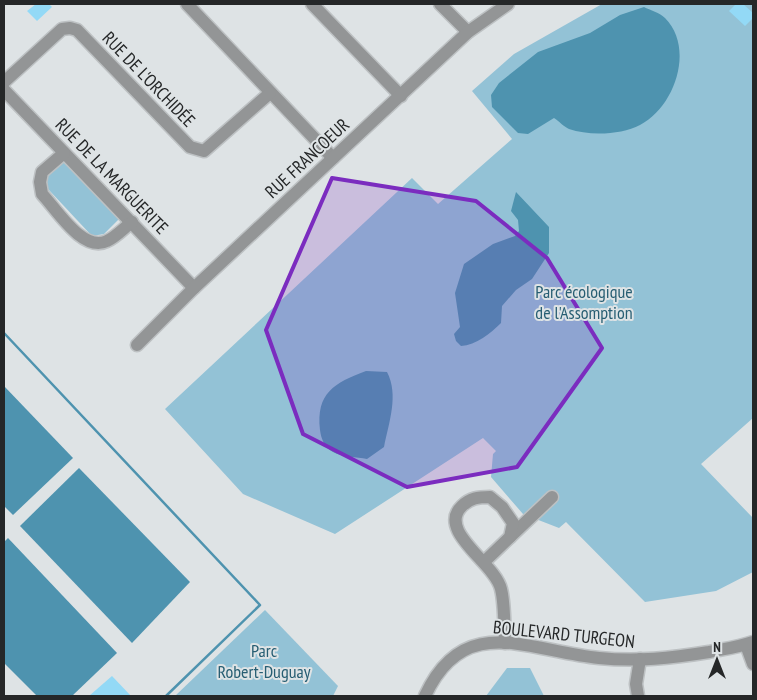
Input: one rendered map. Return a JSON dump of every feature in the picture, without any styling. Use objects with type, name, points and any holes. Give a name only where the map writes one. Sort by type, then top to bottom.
[{"type":"street","points":[[187,4],[333,158]]},
{"type":"street","points":[[312,4],[401,96]]},
{"type":"street","points":[[440,4],[468,32]]},
{"type":"street","name":"RUE FRANCOEUR","points":[[137,346],[194,288],[468,32],[508,4]]},
{"type":"street","name":"RUE DE L'ORCHIDÉE","points":[[4,82],[62,29],[70,28],[77,30],[190,147],[198,150],[210,148],[270,93]]},
{"type":"street","name":"RUE DE LA MARGUERITE","points":[[4,90],[194,288]]},
{"type":"street","points":[[64,153],[42,172],[42,194],[81,238],[94,244],[107,242],[132,222]]},
{"type":"street","points":[[505,643],[501,588],[484,561],[459,535],[454,526],[458,510],[468,501],[490,497],[502,507],[513,524],[510,536]]},
{"type":"street","points":[[484,561],[552,497]]},
{"type":"street","name":"BOULEVARD TURGEON","points":[[424,696],[440,668],[452,656],[463,648],[486,642],[505,643],[600,658],[640,659],[667,659],[750,644]]},
{"type":"street","points":[[750,644],[753,664]]},
{"type":"street","points":[[638,696],[636,684],[640,659]]},
{"type":"highlighted area","points":[[332,178],[476,201],[547,258],[602,348],[517,467],[407,487],[303,434],[266,330]]},
{"type":"green space","name":"Parc écologique de l'Assomption","points":[[602,4],[753,4],[753,418],[701,464],[753,518],[753,572],[716,591],[645,602],[566,522],[559,528],[523,514],[491,477],[493,454],[496,451],[483,438],[335,534],[243,494],[165,409],[412,178],[438,204],[512,139],[472,91],[514,54]]},
{"type":"green space","points":[[64,159],[118,217],[118,220],[104,234],[92,236],[48,189],[46,177]]},
{"type":"green space","name":"Parc Robert-Duguay","points":[[265,610],[338,686],[333,696],[175,696]]},
{"type":"green space","points":[[507,668],[530,668],[544,696],[486,696]]},
{"type":"shaded area","points":[[644,7],[663,16],[674,30],[679,45],[680,60],[677,76],[663,105],[640,125],[614,133],[586,133],[569,129],[554,118],[528,134],[518,133],[492,107],[491,95],[499,83],[538,52],[590,33],[620,15]]},
{"type":"shaded area","points":[[516,192],[549,227],[549,253],[532,279],[516,290],[502,306],[501,323],[478,341],[461,346],[456,341],[454,334],[460,327],[455,293],[464,264],[493,244],[515,236],[519,231],[518,220],[511,211]]},
{"type":"shaded area","points":[[366,371],[387,372],[391,381],[393,399],[384,447],[367,459],[333,452],[324,443],[320,430],[321,407],[324,398],[336,385]]},
{"type":"shaded area","points":[[4,386],[73,458],[13,515],[4,506]]},
{"type":"shaded area","points":[[79,468],[190,582],[132,643],[20,526]]},
{"type":"shaded area","points":[[8,538],[117,653],[72,696],[37,696],[4,663],[4,542]]},
{"type":"building","points":[[36,4],[49,4],[52,7],[37,21],[27,11]]},
{"type":"building","points":[[736,4],[743,4],[753,13],[753,18],[745,26],[729,11]]},
{"type":"building","points":[[112,676],[131,696],[89,696]]},
{"type":"waterway","points":[[4,333],[260,605],[166,696]]}]
